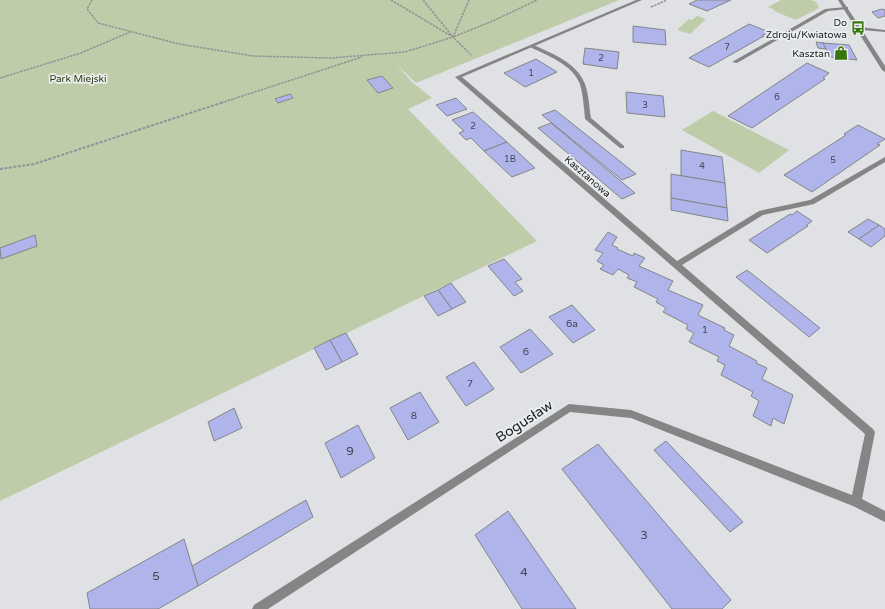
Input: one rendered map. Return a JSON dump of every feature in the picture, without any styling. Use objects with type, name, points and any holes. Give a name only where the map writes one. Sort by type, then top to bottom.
[{"type":"street","name":"Kasztanowa","points":[[640,0],[458,77],[676,264]]},
{"type":"street","points":[[840,0],[885,70]]},
{"type":"street","points":[[735,62],[827,10],[846,8]]},
{"type":"street","points":[[858,28],[885,31]]},
{"type":"street","points":[[532,46],[569,66],[576,72],[581,80],[588,119],[622,147]]},
{"type":"street","points":[[856,502],[870,432],[676,264],[761,212],[812,202],[885,159]]},
{"type":"street","name":"Bogusław","points":[[258,609],[569,408],[631,414],[856,502],[885,517]]},
{"type":"path","points":[[92,0],[87,9],[98,23],[179,44],[253,56],[331,58],[405,52],[452,37],[496,20],[537,0]]},
{"type":"path","points":[[391,0],[452,37]]},
{"type":"path","points":[[423,0],[452,37],[482,66]]},
{"type":"path","points":[[452,37],[469,0]]},
{"type":"path","points":[[0,78],[81,53],[130,32]]},
{"type":"path","points":[[0,169],[34,164],[367,55]]},
{"type":"green space","name":"Park Miejski","points":[[0,0],[619,0],[416,83],[396,64],[412,82],[432,98],[408,109],[537,241],[0,501]]},
{"type":"green space","points":[[781,0],[811,0],[816,2],[819,8],[796,20],[768,7]]},
{"type":"green space","points":[[697,16],[706,19],[690,34],[677,30],[689,19],[692,20]]},
{"type":"green space","points":[[713,111],[789,150],[759,173],[682,130]]},
{"type":"building","points":[[697,0],[731,0],[707,11],[689,4]]},
{"type":"building","points":[[882,9],[885,10],[885,16],[878,18],[872,12]]},
{"type":"building","points":[[749,24],[769,32],[709,67],[689,58]]},
{"type":"building","points":[[633,26],[665,30],[666,45],[633,42]]},
{"type":"building","points":[[816,42],[824,43],[826,49],[818,48]]},
{"type":"building","name":"Kasztan","points":[[823,43],[849,45],[857,60],[830,57]]},
{"type":"building","points":[[585,48],[619,52],[617,69],[583,64]]},
{"type":"building","points":[[536,59],[557,72],[525,87],[504,73]]},
{"type":"building","points":[[807,63],[829,73],[823,78],[825,79],[752,128],[728,116]]},
{"type":"building","points":[[382,76],[393,88],[378,93],[367,80]]},
{"type":"building","points":[[626,92],[663,96],[665,117],[627,113]]},
{"type":"building","points":[[290,94],[293,98],[278,103],[275,99]]},
{"type":"building","points":[[456,98],[467,109],[447,116],[436,105]]},
{"type":"building","points":[[555,110],[636,174],[622,180],[542,115]]},
{"type":"building","points":[[473,112],[507,142],[484,151],[471,138],[466,140],[459,133],[464,131],[452,120]]},
{"type":"building","points":[[551,123],[635,193],[622,199],[538,128]]},
{"type":"building","points":[[858,125],[885,139],[877,144],[880,145],[812,192],[784,175],[846,135],[844,134]]},
{"type":"building","points":[[507,142],[535,168],[512,177],[484,151]]},
{"type":"building","points":[[681,150],[722,157],[725,183],[681,176]]},
{"type":"building","points":[[671,174],[725,183],[727,208],[671,198]]},
{"type":"building","points":[[671,198],[727,208],[728,221],[671,210]]},
{"type":"building","points":[[797,211],[812,221],[807,225],[808,226],[767,253],[749,240],[790,214],[792,215]]},
{"type":"building","points":[[868,219],[879,225],[859,239],[848,232]]},
{"type":"building","points":[[879,225],[885,229],[885,236],[871,247],[859,239]]},
{"type":"building","points":[[608,232],[617,237],[612,245],[618,248],[617,249],[633,256],[634,253],[645,258],[639,266],[673,281],[668,290],[703,305],[698,315],[725,328],[724,330],[734,335],[729,346],[767,368],[762,379],[793,395],[784,424],[773,418],[771,426],[753,416],[759,401],[751,396],[753,392],[721,375],[725,365],[717,361],[719,357],[689,342],[694,333],[686,329],[688,325],[663,312],[666,308],[656,302],[658,299],[634,287],[637,282],[627,278],[629,275],[618,269],[613,275],[600,269],[604,265],[597,261],[603,253],[595,250]]},
{"type":"building","points":[[35,235],[37,246],[1,259],[0,248]]},
{"type":"building","points":[[504,259],[522,279],[515,282],[523,291],[514,296],[488,266]]},
{"type":"building","points":[[747,270],[820,328],[809,337],[736,277]]},
{"type":"building","points":[[451,283],[466,302],[452,309],[438,290]]},
{"type":"building","points":[[438,290],[452,309],[438,316],[424,296]]},
{"type":"building","points":[[572,305],[595,330],[573,343],[549,317]]},
{"type":"building","points":[[530,329],[553,354],[521,373],[500,347]]},
{"type":"building","points":[[346,333],[358,354],[342,362],[330,340]]},
{"type":"building","points":[[330,340],[342,362],[326,370],[314,348]]},
{"type":"building","points":[[474,362],[494,389],[466,406],[446,377]]},
{"type":"building","points":[[420,392],[439,422],[408,440],[390,408]]},
{"type":"building","points":[[234,408],[242,428],[214,441],[208,422]]},
{"type":"building","points":[[358,425],[375,458],[341,478],[325,443]]},
{"type":"building","points":[[666,441],[743,522],[730,532],[654,450]]},
{"type":"building","points":[[598,444],[731,600],[722,609],[672,609],[562,469]]},
{"type":"building","points":[[306,500],[313,517],[198,586],[192,566]]},
{"type":"building","points":[[508,511],[576,609],[522,609],[475,535]]},
{"type":"building","points":[[184,539],[198,586],[158,609],[90,609],[87,593]]},
{"type":"place","name":"Do Zdroju/Kwiatowa","points":[[858,28]]},
{"type":"place","name":"Kasztan","points":[[841,53]]}]
